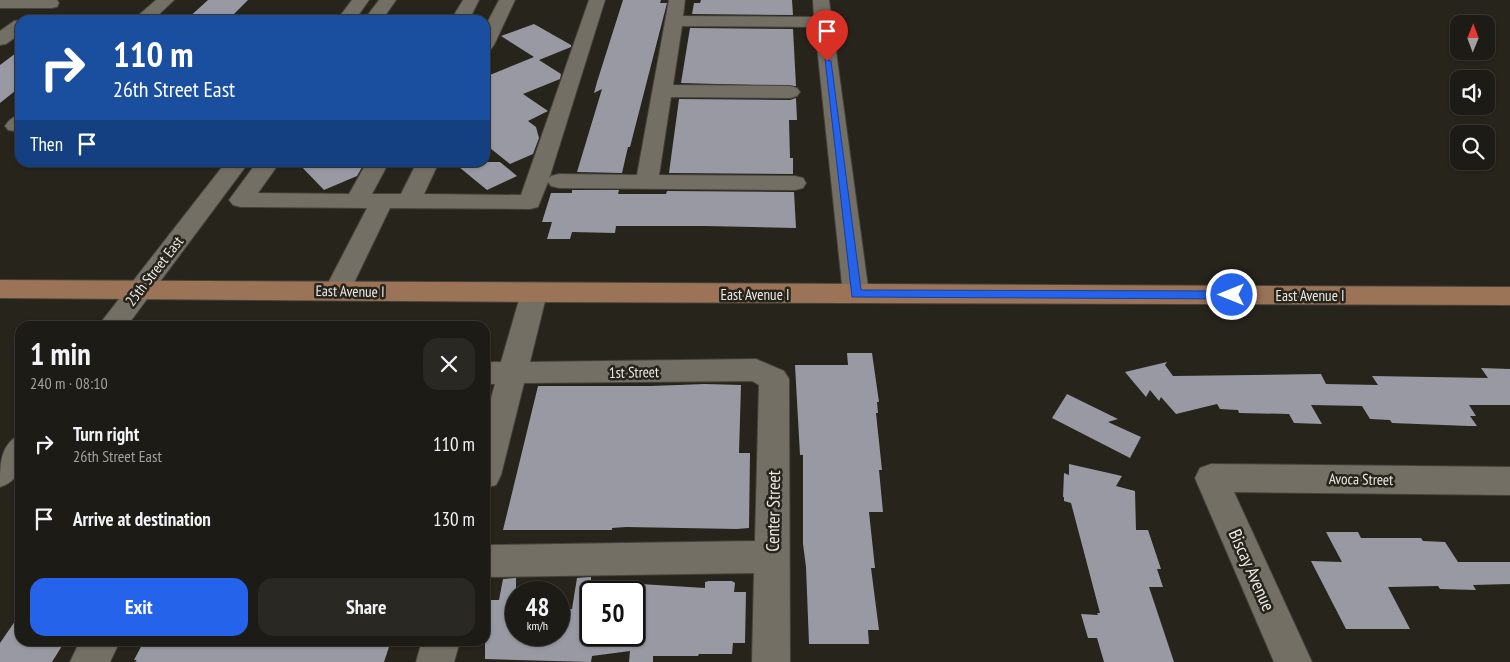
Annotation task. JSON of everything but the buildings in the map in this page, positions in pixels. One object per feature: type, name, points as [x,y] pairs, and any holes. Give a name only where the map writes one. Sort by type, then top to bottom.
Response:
[{"type":"main road","name":"East Avenue I","points":[[0,288],[534,293],[1510,296]]},
{"type":"street","points":[[148,15],[166,0]]},
{"type":"street","points":[[350,15],[361,0]]},
{"type":"street","points":[[377,15],[388,0]]},
{"type":"street","points":[[463,15],[471,0]]},
{"type":"street","points":[[490,35],[507,0]]},
{"type":"street","points":[[264,167],[241,200],[530,202],[597,0]]},
{"type":"street","points":[[647,182],[677,0]]},
{"type":"street","points":[[821,0],[856,294]]},
{"type":"street","points":[[0,3],[53,1]]},
{"type":"street","points":[[34,15],[53,1]]},
{"type":"street","points":[[673,21],[823,22]]},
{"type":"street","points":[[0,40],[15,29]]},
{"type":"street","points":[[662,91],[790,92]]},
{"type":"street","name":"25th Street East","points":[[116,321],[234,167]]},
{"type":"street","points":[[357,201],[375,167]]},
{"type":"street","points":[[409,201],[426,167]]},
{"type":"street","points":[[558,181],[795,183]]},
{"type":"street","points":[[337,291],[382,201]]},
{"type":"street","points":[[490,436],[498,374],[534,293]]},
{"type":"street","name":"1st Street","points":[[498,374],[756,370]]},
{"type":"street","name":"Center Street","points":[[756,370],[774,380],[771,662]]},
{"type":"street","points":[[0,474],[15,454]]},
{"type":"street","name":"Avoca Street","points":[[1211,478],[1510,481]]},
{"type":"street","name":"Biscay Avenue","points":[[1211,478],[1293,662]]},
{"type":"street","points":[[490,561],[772,557]]},
{"type":"street","points":[[89,662],[98,646]]},
{"type":"street","points":[[435,662],[440,646]]},
{"type":"route","points":[[827,61],[856,294],[1232,295]]}]
